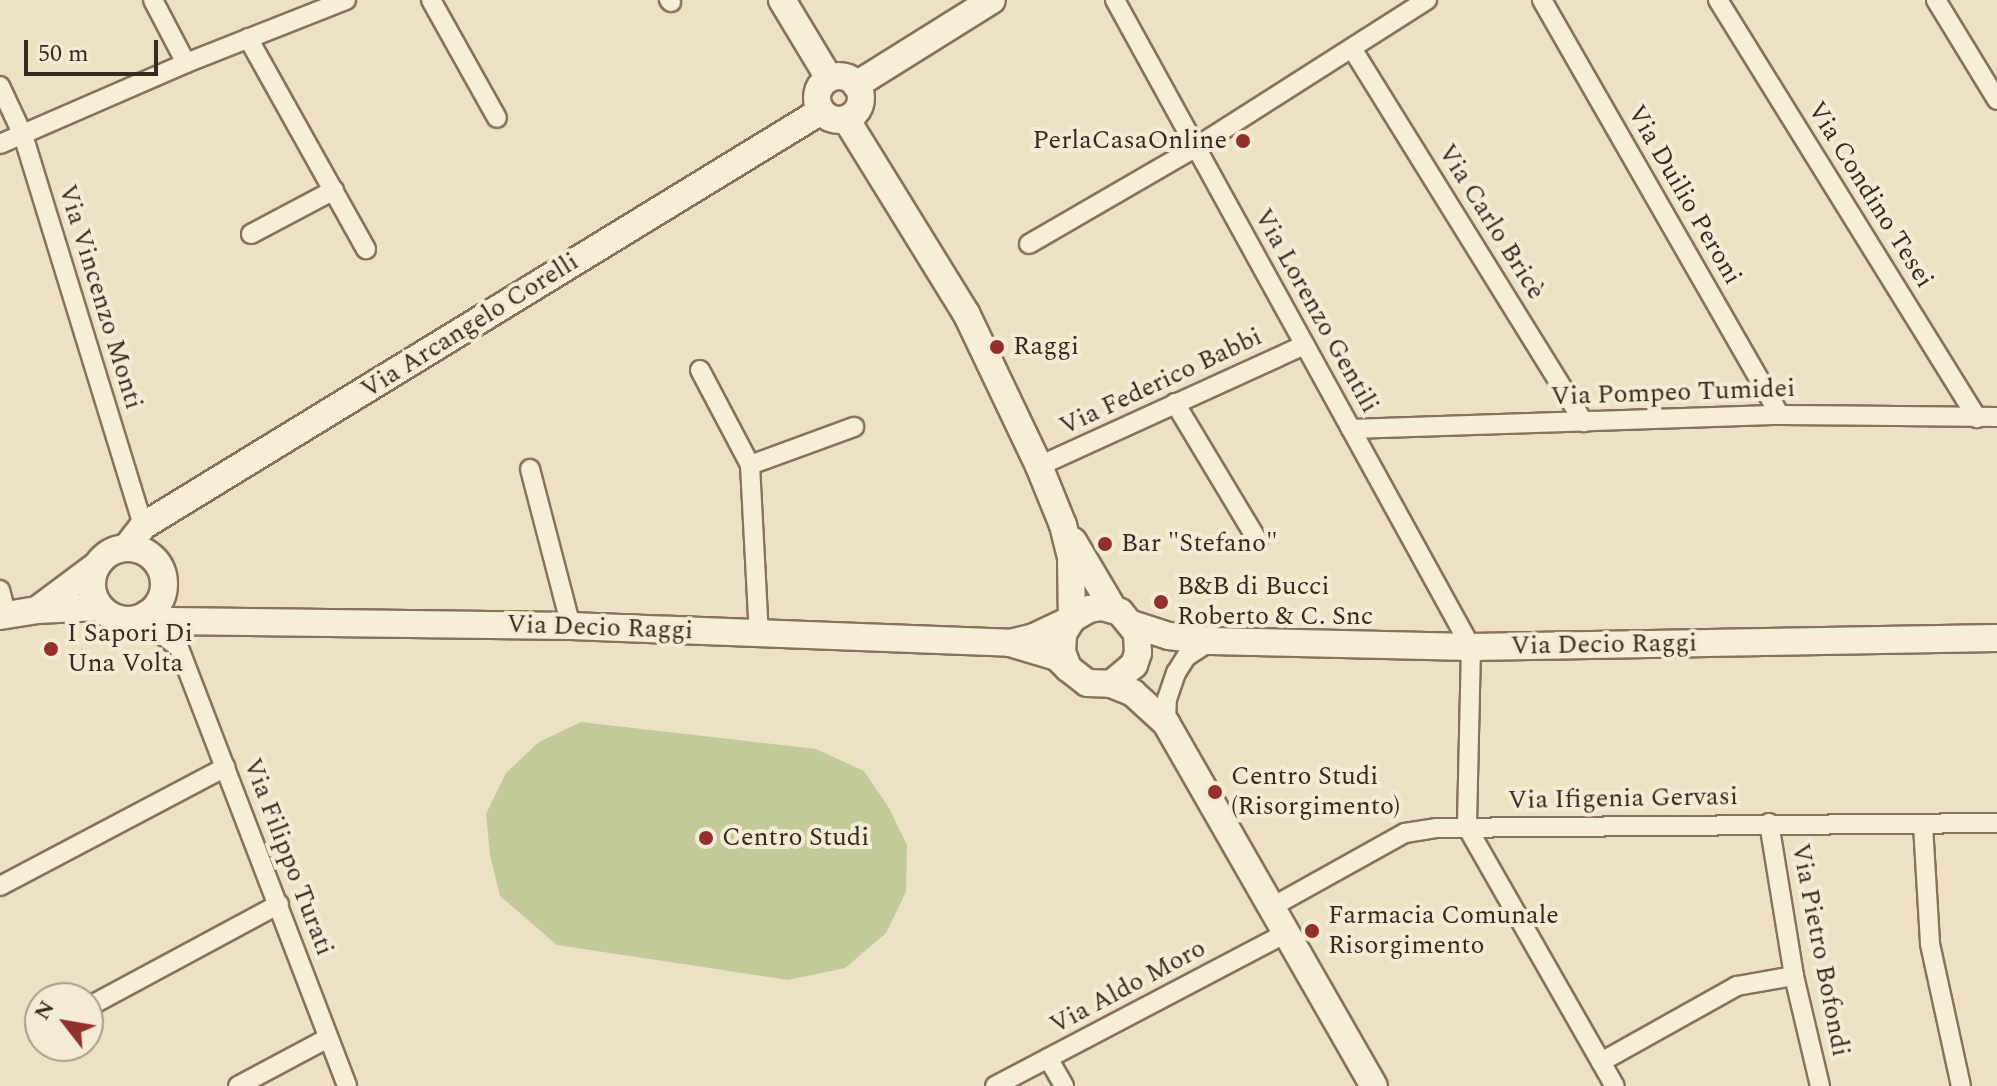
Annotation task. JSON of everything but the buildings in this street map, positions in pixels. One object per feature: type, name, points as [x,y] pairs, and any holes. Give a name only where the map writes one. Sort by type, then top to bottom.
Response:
[{"type":"main road","points":[[782,0],[829,78]]},
{"type":"main road","points":[[856,85],[992,0]]},
{"type":"main road","points":[[829,78],[847,77],[856,85],[860,104],[833,115]]},
{"type":"main road","points":[[829,78],[816,96],[833,115],[966,313],[1039,466],[1063,525],[1071,558],[1072,619],[1061,643],[1068,668]]},
{"type":"main road","name":"Via Arcangelo Corelli","points":[[126,548],[152,521],[833,115]]},
{"type":"main road","points":[[152,521],[155,561]]},
{"type":"main road","points":[[1063,525],[1123,617],[1136,659],[1156,691],[1166,723],[1374,1086]]},
{"type":"main road","points":[[37,610],[109,553],[126,548],[147,553],[161,569],[163,590],[160,600],[144,616],[118,619],[100,607],[92,587],[96,566]]},
{"type":"main road","points":[[163,590],[190,620]]},
{"type":"main road","points":[[3,616],[37,610],[100,607]]},
{"type":"main road","name":"Via Decio Raggi","points":[[1010,643],[1034,637],[1089,609],[1123,617],[1175,637],[1211,641],[1471,647],[1997,638]]},
{"type":"main road","name":"Via Decio Raggi","points":[[144,616],[168,621],[571,626],[1010,643],[1057,657],[1087,683],[1111,684],[1133,693],[1166,723]]},
{"type":"main road","name":"Via Decio Raggi","points":[[1136,659],[1211,641]]},
{"type":"main road","points":[[1111,684],[1136,659]]},
{"type":"street","points":[[153,0],[186,63]]},
{"type":"street","points":[[0,144],[186,63],[346,0]]},
{"type":"street","points":[[431,0],[497,118]]},
{"type":"street","name":"Via Lorenzo Gentili","points":[[1115,0],[1471,647]]},
{"type":"street","points":[[1029,244],[1196,147],[1353,50],[1427,0]]},
{"type":"street","name":"Via Duilio Peroni","points":[[1542,0],[1780,415]]},
{"type":"street","name":"Via Condino Tesei","points":[[1718,0],[1977,418]]},
{"type":"street","points":[[1936,0],[1997,100]]},
{"type":"street","points":[[248,38],[366,249]]},
{"type":"street","name":"Via Carlo Bricè","points":[[1353,50],[1584,422]]},
{"type":"street","name":"Via Vincenzo Monti","points":[[0,86],[23,135],[152,521]]},
{"type":"street","points":[[251,234],[334,190]]},
{"type":"street","name":"Via Federico Babbi","points":[[1039,466],[1305,345]]},
{"type":"street","points":[[700,370],[750,465],[759,634]]},
{"type":"street","points":[[1175,403],[1258,541]]},
{"type":"street","name":"Via Pompeo Tumidei","points":[[1351,429],[1780,415],[1997,417]]},
{"type":"street","points":[[750,465],[854,427]]},
{"type":"street","points":[[530,469],[571,626]]},
{"type":"street","points":[[0,590],[3,616]]},
{"type":"street","name":"Via Filippo Turati","points":[[144,616],[179,648],[347,1086]]},
{"type":"street","points":[[179,648],[190,620]]},
{"type":"street","points":[[1166,723],[1167,699],[1176,673],[1186,657],[1211,641]]},
{"type":"street","points":[[1471,647],[1467,827],[1615,1086]]},
{"type":"street","points":[[0,886],[226,767]]},
{"type":"street","name":"Via Pietro Bofondi","points":[[1769,823],[1794,976],[1820,1086]]},
{"type":"street","name":"Via Ifigenia Gervasi","points":[[1270,908],[1405,833],[1467,827],[1997,823]]},
{"type":"street","points":[[1923,825],[1930,944],[1961,1086]]},
{"type":"street","points":[[104,998],[279,904]]},
{"type":"street","name":"Via Aldo Moro","points":[[995,1086],[1286,933]]},
{"type":"street","points":[[1601,1062],[1737,986],[1794,976]]},
{"type":"street","points":[[238,1086],[328,1038]]},
{"type":"street","points":[[1048,1058],[1064,1086]]},
{"type":"green space","points":[[581,722],[816,749],[864,771],[889,808],[907,845],[906,892],[886,933],[845,968],[788,980],[557,945],[500,896],[490,855],[486,814],[506,773],[539,742]]},
{"type":"place","name":"PerlaCasaOnline","points":[[1243,141]]},
{"type":"place","name":"Raggi","points":[[997,347]]},
{"type":"place","name":"Bar \"Stefano\"","points":[[1105,544]]},
{"type":"place","name":"B&B di Bucci Roberto & C. Snc","points":[[1161,602]]},
{"type":"place","name":"I Sapori Di Una Volta","points":[[51,649]]},
{"type":"place","name":"Centro Studi (Risorgimento)","points":[[1215,792]]},
{"type":"place","name":"Centro Studi","points":[[706,838]]},
{"type":"place","name":"Farmacia Comunale Risorgimento","points":[[1312,931]]}]
